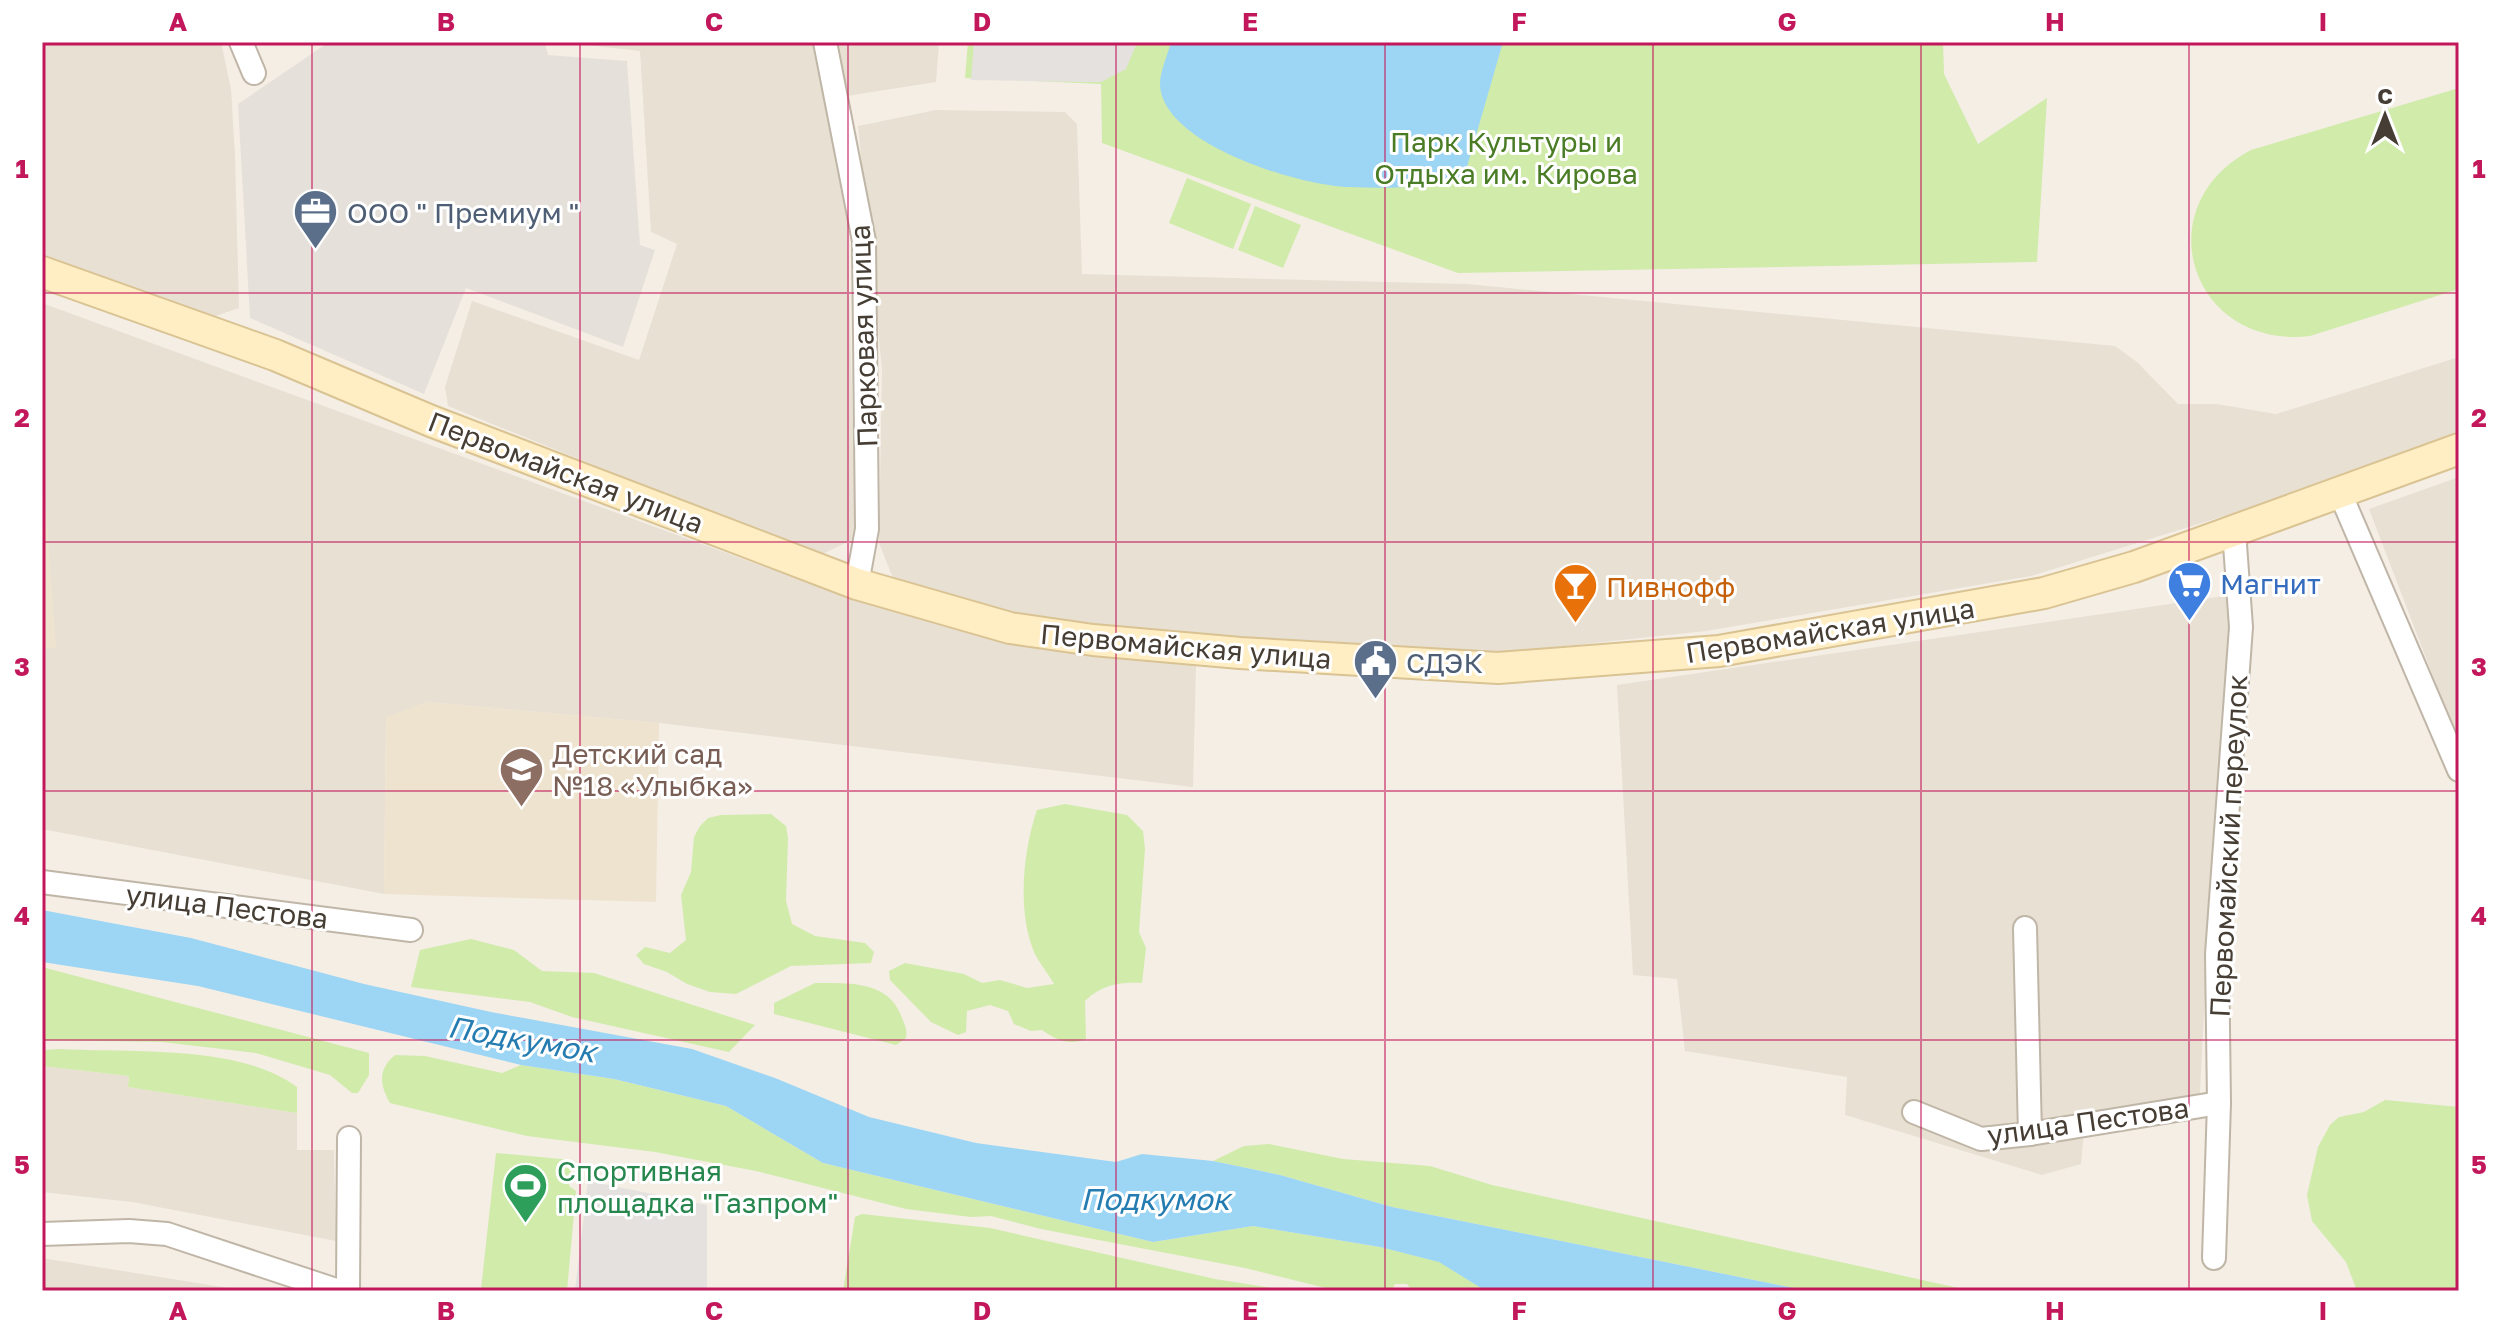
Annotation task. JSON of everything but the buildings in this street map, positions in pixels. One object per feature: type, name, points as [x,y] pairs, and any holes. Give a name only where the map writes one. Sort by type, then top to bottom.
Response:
[{"type":"street","points":[[241,42],[254,73]]},
{"type":"street","name":"Парковая улица","points":[[825,42],[864,241],[867,529],[857,584]]},
{"type":"street","name":"Первомайская улица","points":[[42,272],[275,355],[431,421],[857,584],[1010,628],[1093,640],[1408,665],[1538,668],[1719,651],[2044,593],[2234,531],[2459,449]]},
{"type":"street","points":[[2340,493],[2459,770]]},
{"type":"street","name":"Первомайский переулок","points":[[2214,1258],[2219,1103],[2217,954],[2241,627],[2234,531]]},
{"type":"street","name":"улица Пестова","points":[[42,882],[411,930]]},
{"type":"street","points":[[2025,928],[2030,1134]]},
{"type":"street","name":"улица Пестова","points":[[1914,1112],[1981,1139],[2219,1103]]},
{"type":"street","points":[[348,1291],[349,1138]]},
{"type":"street","points":[[42,1234],[129,1231],[167,1234],[339,1291]]},
{"type":"shaded area","points":[[42,42],[221,42],[231,89],[239,308],[207,319],[42,263]]},
{"type":"shaded area","points":[[329,42],[545,42],[548,55],[627,61],[640,245],[655,250],[623,347],[466,288],[424,394],[250,318],[238,104]]},
{"type":"shaded area","points":[[561,42],[812,42],[847,215],[856,538],[818,556],[448,406],[445,387],[472,301],[639,360],[677,244],[651,232],[640,51]]},
{"type":"shaded area","points":[[834,42],[939,42],[936,82],[847,96]]},
{"type":"shaded area","points":[[974,42],[1137,43],[1126,69],[1101,82],[1083,82],[971,80]]},
{"type":"shaded area","points":[[936,110],[1065,112],[1077,124],[1082,274],[1467,284],[2115,346],[2137,362],[2178,404],[2217,404],[2276,414],[2459,357],[2459,431],[2237,512],[2031,576],[1706,631],[1490,654],[1387,652],[1019,620],[895,583],[879,543],[882,369],[858,126]]},
{"type":"shaded area","points":[[42,303],[863,603],[1028,647],[1196,665],[1193,787],[659,723],[427,702],[386,718],[384,894],[42,829]]},
{"type":"shaded area","points":[[42,454],[56,648],[42,649]]},
{"type":"shaded area","points":[[2459,477],[2459,744],[2369,509]]},
{"type":"shaded area","points":[[2231,595],[2210,891],[2199,1112],[2084,1132],[2081,1164],[2042,1175],[1845,1115],[1847,1077],[1685,1051],[1677,979],[1633,975],[1617,685]]},
{"type":"shaded area","name":"Детский сад №18 «Улыбка»","points":[[427,702],[659,723],[656,902],[384,894],[386,717]]},
{"type":"shaded area","points":[[42,1066],[129,1076],[128,1087],[297,1113],[297,1150],[334,1150],[336,1241],[132,1202],[42,1192]]},
{"type":"shaded area","points":[[588,1181],[707,1205],[707,1291],[575,1291]]},
{"type":"shaded area","points":[[42,1258],[247,1291],[42,1291]]},
{"type":"green space","name":"Парк Культуры и Отдыха им. Кирова","points":[[968,42],[1943,42],[1944,74],[1978,144],[2047,98],[2037,262],[1458,273],[1102,143],[1101,84],[965,78]]},
{"type":"green space","points":[[2459,88],[2459,289],[2310,336],[2269,334],[2236,321],[2211,298],[2196,269],[2191,237],[2198,205],[2218,175],[2251,150]]},
{"type":"green space","points":[[1187,178],[1251,204],[1233,249],[1169,223]]},
{"type":"green space","points":[[1255,206],[1301,225],[1283,268],[1238,250]]},
{"type":"green space","points":[[1065,804],[1127,815],[1143,831],[1145,849],[1139,932],[1146,948],[1142,983],[1111,986],[1085,1001],[1086,1039],[1080,1041],[1063,1041],[1042,1030],[1031,1031],[1014,1024],[1008,1011],[990,1005],[967,1011],[966,1032],[958,1035],[931,1022],[890,980],[889,971],[905,963],[964,974],[982,983],[1000,980],[1027,988],[1054,984],[1036,956],[1029,936],[1024,900],[1025,862],[1037,810]]},
{"type":"green space","points":[[771,814],[786,826],[786,901],[792,924],[815,936],[865,943],[874,952],[871,963],[791,966],[736,994],[710,992],[644,964],[636,955],[645,947],[670,953],[686,940],[681,895],[691,872],[694,837],[700,826],[708,818],[721,815]]},
{"type":"green space","points":[[471,939],[514,950],[542,971],[594,973],[755,1025],[729,1052],[572,1017],[530,1002],[411,987],[420,950]]},
{"type":"green space","points":[[42,967],[369,1053],[369,1075],[358,1093],[352,1093],[330,1075],[256,1053],[162,1042],[42,1040]]},
{"type":"green space","points":[[815,983],[864,986],[885,994],[900,1013],[906,1038],[896,1045],[774,1014],[774,1003]]},
{"type":"green space","points":[[42,1050],[183,1053],[246,1063],[273,1073],[297,1087],[297,1113],[128,1087],[129,1076],[42,1066]]},
{"type":"green space","points":[[395,1055],[425,1056],[502,1073],[521,1065],[614,1079],[726,1106],[823,1163],[1153,1242],[1253,1226],[1380,1247],[1440,1262],[1486,1291],[1412,1291],[1407,1284],[1395,1284],[1391,1291],[1338,1291],[1245,1268],[1041,1229],[991,1216],[971,1217],[906,1209],[756,1171],[655,1152],[527,1136],[390,1103],[382,1078],[385,1066]]},
{"type":"green space","points":[[2385,1100],[2459,1107],[2459,1291],[2357,1291],[2346,1262],[2312,1221],[2307,1195],[2318,1147],[2330,1125],[2339,1117],[2364,1112]]},
{"type":"green space","points":[[1269,1144],[1343,1159],[1430,1166],[1492,1185],[1972,1291],[1809,1291],[1392,1207],[1280,1175],[1213,1161],[1244,1146]]},
{"type":"green space","name":"Спортивная площадка \"Газпром\"","points":[[496,1153],[572,1160],[569,1186],[576,1191],[567,1291],[481,1289]]},
{"type":"green space","points":[[862,1214],[990,1228],[1215,1279],[1290,1291],[843,1291],[855,1217]]},
{"type":"water","points":[[1171,42],[1503,42],[1464,177],[1422,186],[1378,188],[1327,185],[1299,179],[1236,158],[1207,143],[1183,125],[1166,106],[1160,79]]},
{"type":"water","name":"Подкумок","points":[[42,910],[191,938],[364,984],[491,1012],[692,1049],[775,1078],[869,1117],[976,1143],[1116,1162],[1142,1154],[1213,1161],[1280,1175],[1392,1207],[1809,1291],[1486,1291],[1439,1262],[1380,1247],[1253,1226],[1153,1242],[823,1163],[726,1106],[614,1079],[521,1065],[198,986],[42,962]]},
{"type":"place","name":"ООО \" Премиум \"","points":[[316,251]]},
{"type":"place","name":"Магнит","points":[[2189,622]]},
{"type":"place","name":"Пивнофф","points":[[1575,625]]},
{"type":"place","name":"СДЭК","points":[[1375,701]]},
{"type":"place","name":"Детский сад №18 «Улыбка»","points":[[521,808]]},
{"type":"place","name":"Спортивная площадка \"Газпром\"","points":[[526,1225]]}]
